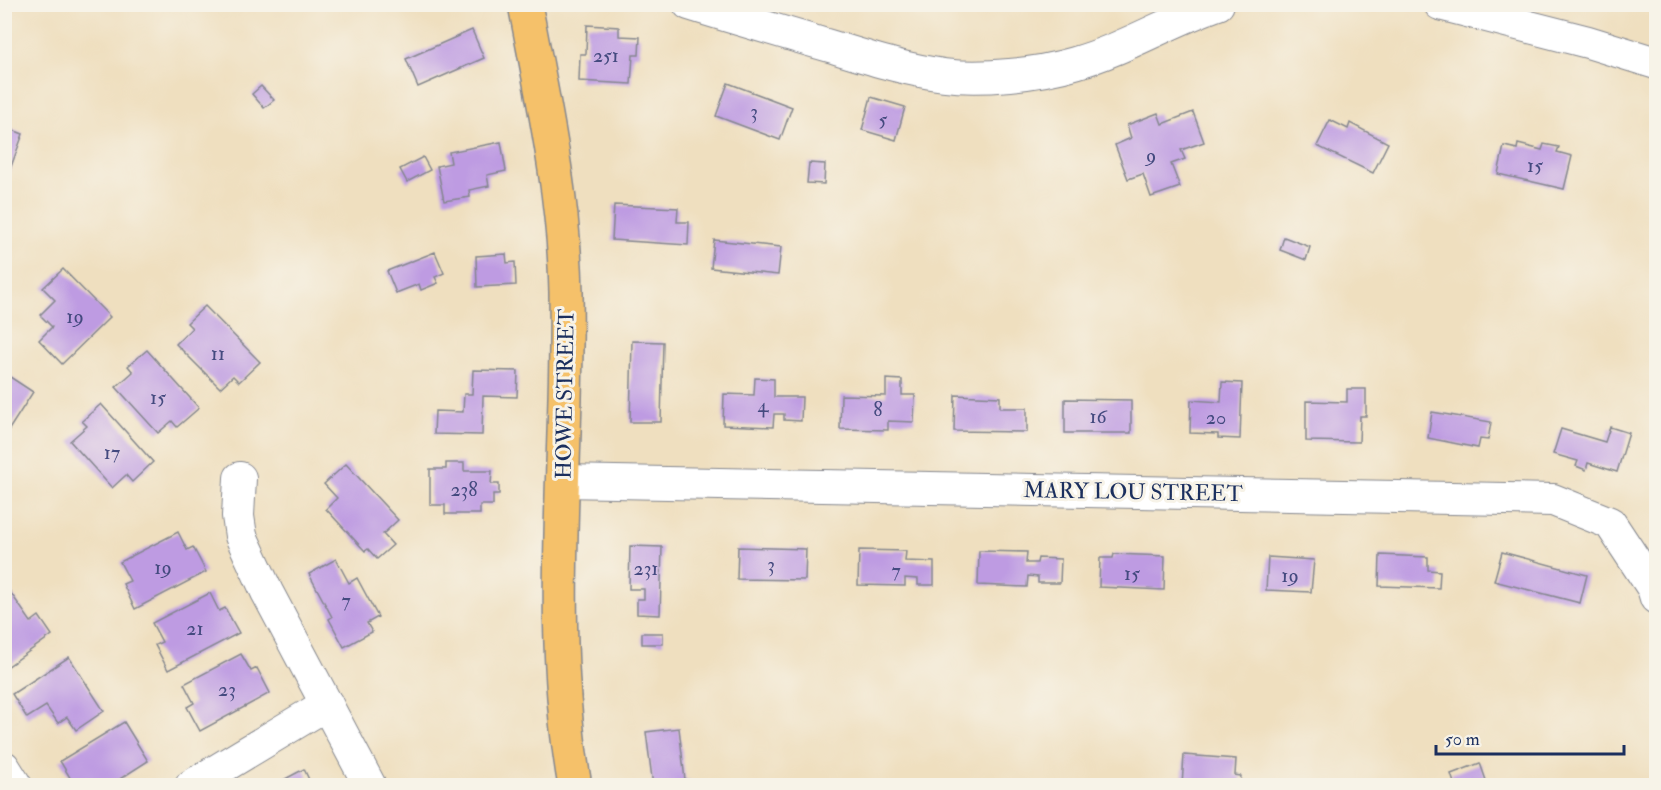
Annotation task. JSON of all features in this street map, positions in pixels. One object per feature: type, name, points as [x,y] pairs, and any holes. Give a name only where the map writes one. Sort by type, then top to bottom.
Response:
[{"type":"main road","name":"HOWE STREET","points":[[525,4],[558,185],[563,243],[566,310],[561,568],[563,697],[576,786]]},
{"type":"street","points":[[689,4],[906,68],[945,75],[1040,71],[1075,63],[1218,4]]},
{"type":"street","points":[[1440,4],[1588,42],[1656,63]]},
{"type":"street","points":[[240,478],[238,516],[241,536],[267,592],[370,786]]},
{"type":"street","name":"MARY LOU STREET","points":[[563,481],[1553,500],[1610,523],[1653,588],[1656,598]]},
{"type":"street","points":[[191,786],[327,704]]},
{"type":"street","points":[[4,767],[16,786]]},
{"type":"building","points":[[587,25],[619,27],[619,36],[640,37],[639,55],[633,55],[631,84],[579,81],[580,54],[586,54]]},
{"type":"building","points":[[472,30],[484,58],[418,87],[406,59]]},
{"type":"building","points":[[728,83],[792,107],[780,140],[716,116]]},
{"type":"building","points":[[261,86],[274,100],[264,108],[252,94]]},
{"type":"building","points":[[871,97],[905,107],[896,140],[862,130]]},
{"type":"building","points":[[1193,112],[1204,142],[1181,150],[1185,159],[1171,164],[1180,187],[1151,197],[1143,174],[1128,179],[1115,145],[1131,138],[1127,125],[1158,113],[1162,124]]},
{"type":"building","points":[[1330,120],[1348,129],[1350,123],[1388,143],[1373,173],[1317,146]]},
{"type":"building","points":[[5,127],[23,134],[9,172],[5,170]]},
{"type":"building","points":[[501,142],[506,171],[487,175],[489,186],[469,190],[470,197],[444,201],[437,166],[451,163],[449,152]]},
{"type":"building","points":[[1518,144],[1542,150],[1544,144],[1559,147],[1557,152],[1572,156],[1564,189],[1498,174],[1504,146],[1517,149]]},
{"type":"building","points":[[423,157],[430,170],[407,182],[400,169]]},
{"type":"building","points":[[809,163],[825,164],[824,184],[807,183]]},
{"type":"building","points":[[614,205],[678,208],[677,222],[689,222],[688,245],[612,240]]},
{"type":"building","points":[[1284,237],[1310,247],[1306,260],[1280,250]]},
{"type":"building","points":[[714,240],[781,247],[778,275],[711,268]]},
{"type":"building","points":[[435,252],[444,273],[435,277],[438,283],[421,290],[419,284],[396,293],[387,271]]},
{"type":"building","points":[[506,254],[507,263],[515,262],[516,285],[477,287],[476,256]]},
{"type":"building","points":[[63,269],[110,317],[62,364],[39,340],[52,327],[40,315],[55,300],[43,288]]},
{"type":"building","points":[[205,306],[260,362],[239,382],[233,376],[220,388],[176,344],[192,328],[187,323]]},
{"type":"building","points":[[632,341],[663,342],[661,422],[630,422]]},
{"type":"building","points":[[147,350],[199,408],[177,427],[172,421],[158,433],[116,387],[133,372],[128,366]]},
{"type":"building","points":[[473,370],[518,371],[517,397],[483,396],[482,435],[434,434],[435,411],[463,412],[464,394],[472,394]]},
{"type":"building","points":[[4,373],[33,392],[8,431],[4,429]]},
{"type":"building","points":[[755,378],[774,379],[774,397],[802,397],[801,421],[784,420],[784,414],[774,414],[773,427],[723,425],[724,394],[754,395]]},
{"type":"building","points":[[886,379],[902,380],[902,395],[915,395],[914,422],[888,421],[888,430],[840,429],[841,395],[886,396]]},
{"type":"building","points":[[1222,382],[1242,383],[1240,439],[1218,438],[1218,434],[1190,433],[1191,400],[1221,402]]},
{"type":"building","points":[[1347,389],[1366,389],[1366,416],[1360,416],[1359,442],[1306,441],[1306,401],[1347,402]]},
{"type":"building","points":[[955,395],[1000,397],[1000,408],[1027,408],[1027,432],[954,431]]},
{"type":"building","points":[[1065,399],[1131,400],[1131,433],[1065,433]]},
{"type":"building","points":[[101,404],[153,462],[132,482],[126,475],[112,488],[70,441],[87,426],[82,421]]},
{"type":"building","points":[[1432,412],[1491,422],[1488,440],[1480,439],[1478,448],[1428,438]]},
{"type":"building","points":[[1610,427],[1629,433],[1617,472],[1588,463],[1586,470],[1576,466],[1578,461],[1553,454],[1561,429],[1605,442]]},
{"type":"building","points":[[446,463],[464,463],[464,471],[492,471],[491,484],[499,484],[499,494],[493,494],[493,505],[480,505],[480,514],[445,514],[445,505],[430,505],[430,469],[446,469]]},
{"type":"building","points":[[346,464],[398,520],[383,534],[393,545],[377,559],[368,549],[365,551],[326,509],[337,498],[324,484]]},
{"type":"building","points":[[178,532],[187,550],[193,547],[206,572],[135,609],[123,584],[130,581],[120,562]]},
{"type":"building","points":[[630,546],[662,547],[660,615],[637,614],[637,599],[644,599],[644,589],[629,589]]},
{"type":"building","points":[[738,547],[806,549],[805,580],[737,579]]},
{"type":"building","points":[[859,550],[906,551],[905,561],[934,562],[934,585],[918,585],[918,579],[905,578],[905,586],[858,585]]},
{"type":"building","points":[[979,551],[1027,552],[1026,563],[1037,563],[1038,558],[1061,559],[1060,583],[1038,583],[1038,577],[1028,576],[1027,587],[978,585]]},
{"type":"building","points":[[1502,552],[1587,575],[1580,603],[1494,581]]},
{"type":"building","points":[[1114,554],[1165,556],[1164,590],[1099,587],[1100,558],[1113,558]]},
{"type":"building","points":[[1380,555],[1428,557],[1428,570],[1440,571],[1439,588],[1379,586]]},
{"type":"building","points":[[1268,557],[1314,560],[1311,592],[1266,590]]},
{"type":"building","points":[[336,559],[349,583],[357,578],[378,617],[367,623],[372,632],[344,647],[329,619],[332,617],[309,574]]},
{"type":"building","points":[[8,589],[31,622],[39,616],[52,635],[4,669],[4,591]]},
{"type":"building","points":[[210,593],[219,611],[225,608],[239,633],[168,670],[155,645],[162,642],[152,623]]},
{"type":"building","points":[[642,633],[663,633],[663,644],[642,644]]},
{"type":"building","points":[[241,654],[251,671],[257,668],[270,693],[200,731],[187,707],[194,703],[184,684]]},
{"type":"building","points":[[69,657],[104,711],[76,730],[67,717],[58,723],[46,706],[27,718],[12,694]]},
{"type":"building","points":[[124,722],[148,761],[109,786],[75,786],[60,761]]},
{"type":"building","points":[[679,728],[685,780],[690,780],[691,786],[653,786],[646,732]]},
{"type":"building","points":[[1184,755],[1236,759],[1235,775],[1241,776],[1240,786],[1182,786]]},
{"type":"building","points":[[1480,763],[1488,786],[1455,786],[1451,774]]},
{"type":"building","points":[[304,769],[312,786],[272,786]]}]
